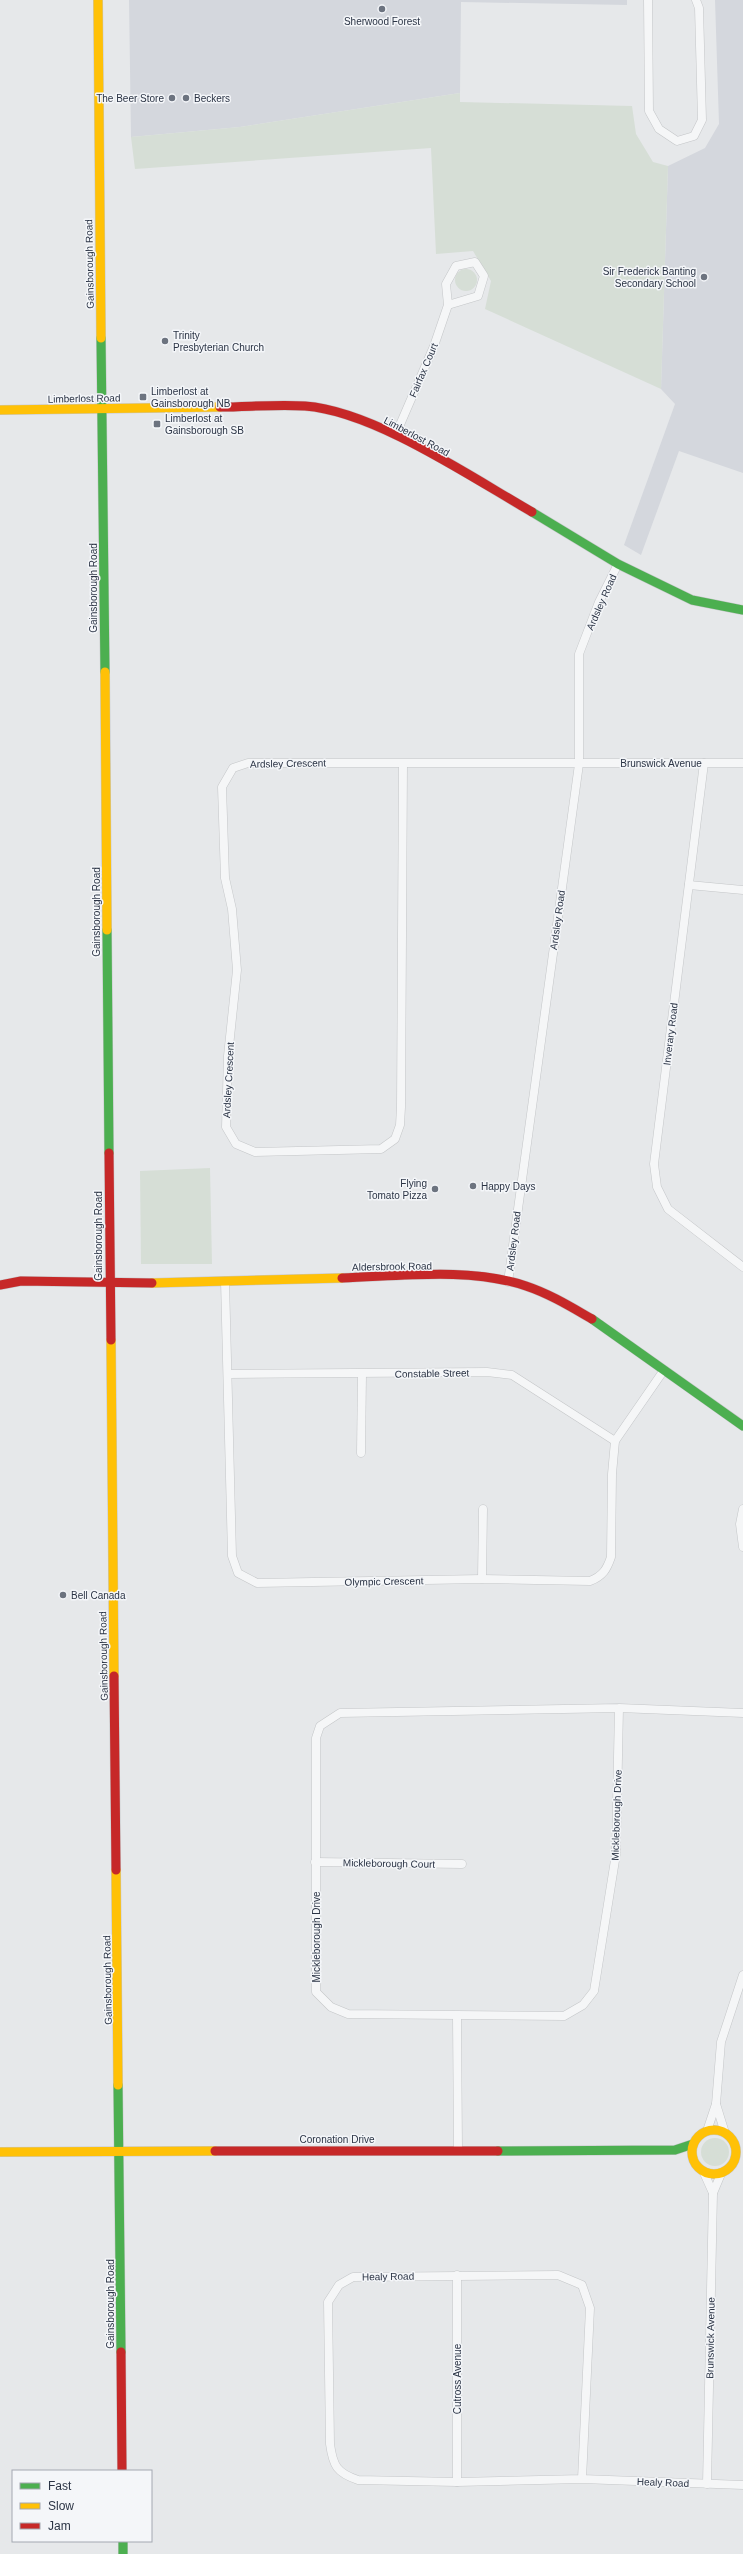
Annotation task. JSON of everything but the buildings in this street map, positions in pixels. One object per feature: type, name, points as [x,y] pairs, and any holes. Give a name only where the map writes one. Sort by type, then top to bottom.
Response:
[{"type":"street","name":"Gainsborough Road","points":[[98,0],[122,2470]]},
{"type":"street","points":[[648,0],[649,111],[659,129],[677,140],[694,136],[702,120],[699,8],[696,0]]},
{"type":"street","name":"Fairfax Court","points":[[396,434],[434,346],[448,305],[446,284],[456,266],[475,262],[484,276],[478,296],[448,305]]},
{"type":"street","name":"Limberlost Road","points":[[0,410],[306,406],[353,416],[396,434],[557,526],[618,564],[692,600],[743,610]]},
{"type":"street","name":"Ardsley Road","points":[[508,1282],[578,764],[579,654],[599,602],[618,564]]},
{"type":"street","name":"Ardsley Crescent","points":[[403,763],[400,1125],[395,1139],[381,1149],[360,1151],[255,1152],[236,1144],[226,1127],[228,1056],[237,970],[232,909],[225,878],[222,787],[233,768],[248,763],[403,763],[578,764]]},
{"type":"street","name":"Inverary Road","points":[[704,763],[690,885],[654,1164],[657,1187],[668,1209],[743,1267]]},
{"type":"street","name":"Brunswick Avenue","points":[[578,764],[743,763]]},
{"type":"street","points":[[690,885],[743,890]]},
{"type":"street","name":"Aldersbrook Road","points":[[0,1285],[21,1281],[110,1284],[449,1275],[508,1282],[526,1286],[559,1300],[596,1321],[743,1426]]},
{"type":"street","name":"Olympic Crescent","points":[[225,1281],[229,1374],[232,1556],[238,1573],[257,1583],[482,1579],[590,1581],[600,1577],[607,1568],[611,1557],[612,1474],[615,1441],[664,1370]]},
{"type":"street","name":"Constable Street","points":[[229,1374],[487,1372],[512,1375],[615,1441]]},
{"type":"street","points":[[361,1453],[362,1374]]},
{"type":"street","points":[[482,1579],[483,1509]]},
{"type":"street","points":[[743,1509],[740,1524],[743,1547]]},
{"type":"street","name":"Mickleborough Drive","points":[[620,1708],[616,1854],[594,1991],[583,2005],[564,2016],[348,2014],[331,2007],[316,1992],[316,1738],[320,1726],[340,1713],[620,1708],[743,1713]]},
{"type":"street","name":"Mickleborough Court","points":[[315,1862],[462,1864]]},
{"type":"street","points":[[693,2161],[694,2144],[707,2131],[716,2104],[721,2042],[729,2015],[740,1998],[743,1975]]},
{"type":"street","points":[[457,2016],[458,2150]]},
{"type":"street","points":[[716,2104],[725,2133],[743,2146]]},
{"type":"street","points":[[707,2131],[725,2133]]},
{"type":"street","points":[[733,2140],[737,2152],[734,2163]]},
{"type":"street","name":"Coronation Drive","points":[[0,2152],[675,2150],[694,2144]]},
{"type":"street","points":[[675,2150],[693,2161],[704,2173],[721,2174],[734,2163],[743,2158]]},
{"type":"street","name":"Brunswick Avenue","points":[[704,2173],[713,2193]]},
{"type":"street","name":"Brunswick Avenue","points":[[707,2484],[713,2193],[721,2174]]},
{"type":"street","name":"Cutross Avenue","points":[[457,2275],[457,2482]]},
{"type":"street","name":"Healy Road","points":[[582,2480],[590,2308],[582,2285],[558,2275],[353,2277],[339,2285],[328,2302],[330,2444],[332,2459],[342,2475],[358,2480],[457,2482],[582,2480],[743,2485]]},
{"type":"street","points":[[123,2542],[123,2554]]},
{"type":"shaded area","points":[[129,0],[627,0],[627,5],[461,2],[460,93],[240,127],[131,137]]},
{"type":"shaded area","name":"Sir Frederick Banting Secondary School","points":[[715,0],[743,0],[743,473],[679,451],[641,555],[624,545],[675,404],[661,389],[668,166],[705,148],[719,124]]},
{"type":"shaded area","points":[[460,93],[460,102],[632,106],[636,134],[653,162],[668,166],[661,389],[485,309],[491,281],[473,251],[436,254],[431,148],[135,169],[131,137],[240,127]]},
{"type":"shaded area","points":[[466,269],[474,272],[477,280],[474,288],[466,291],[458,288],[455,280],[458,272]]},
{"type":"shaded area","points":[[210,1168],[212,1264],[141,1264],[140,1171]]},
{"type":"shaded area","points":[[715,2138],[725,2142],[729,2152],[725,2162],[715,2166],[705,2162],[701,2152],[705,2142]]},
{"type":"traffic: fast","points":[[101,338],[105,672]]},
{"type":"traffic: fast","points":[[532,512],[618,564],[692,600],[743,610]]},
{"type":"traffic: fast","points":[[107,930],[109,1153]]},
{"type":"traffic: fast","points":[[592,1319],[743,1426]]},
{"type":"traffic: fast","points":[[118,2085],[121,2352]]},
{"type":"traffic: fast","points":[[498,2151],[675,2150],[693,2144]]},
{"type":"traffic: fast","points":[[123,2542],[123,2554]]},
{"type":"traffic: slow","points":[[98,0],[101,338]]},
{"type":"traffic: slow","points":[[0,410],[220,407]]},
{"type":"traffic: slow","points":[[105,672],[107,930]]},
{"type":"traffic: slow","points":[[152,1283],[342,1278]]},
{"type":"traffic: slow","points":[[111,1340],[114,1676]]},
{"type":"traffic: slow","points":[[116,1870],[118,2085]]},
{"type":"traffic: slow","points":[[710,2130],[718,2130],[723,2131],[730,2136],[735,2143],[736,2152],[735,2161],[730,2168],[723,2173],[710,2174],[702,2171],[695,2164],[692,2156],[692,2148],[695,2140],[702,2133],[710,2130]]},
{"type":"traffic: slow","points":[[0,2152],[215,2151]]},
{"type":"traffic: jam","points":[[220,407],[273,405],[305,406],[332,411],[361,420],[391,433],[452,464],[532,512]]},
{"type":"traffic: jam","points":[[109,1153],[111,1340]]},
{"type":"traffic: jam","points":[[342,1278],[435,1274],[482,1276],[526,1286],[560,1301],[592,1319]]},
{"type":"traffic: jam","points":[[0,1285],[21,1281],[152,1283]]},
{"type":"traffic: jam","points":[[114,1676],[116,1870]]},
{"type":"traffic: jam","points":[[215,2151],[498,2151]]},
{"type":"traffic: jam","points":[[121,2352],[122,2470]]},
{"type":"place","name":"Sherwood Forest","points":[[382,9]]},
{"type":"place","name":"The Beer Store","points":[[172,98]]},
{"type":"place","name":"Beckers","points":[[186,98]]},
{"type":"place","name":"Sir Frederick Banting Secondary School","points":[[704,277]]},
{"type":"place","name":"Trinity Presbyterian Church","points":[[165,341]]},
{"type":"place","name":"Limberlost at Gainsborough NB","points":[[143,397]]},
{"type":"place","name":"Limberlost at Gainsborough SB","points":[[157,424]]},
{"type":"place","name":"Happy Days","points":[[473,1186]]},
{"type":"place","name":"Flying Tomato Pizza","points":[[435,1189]]},
{"type":"place","name":"Bell Canada","points":[[63,1595]]}]
